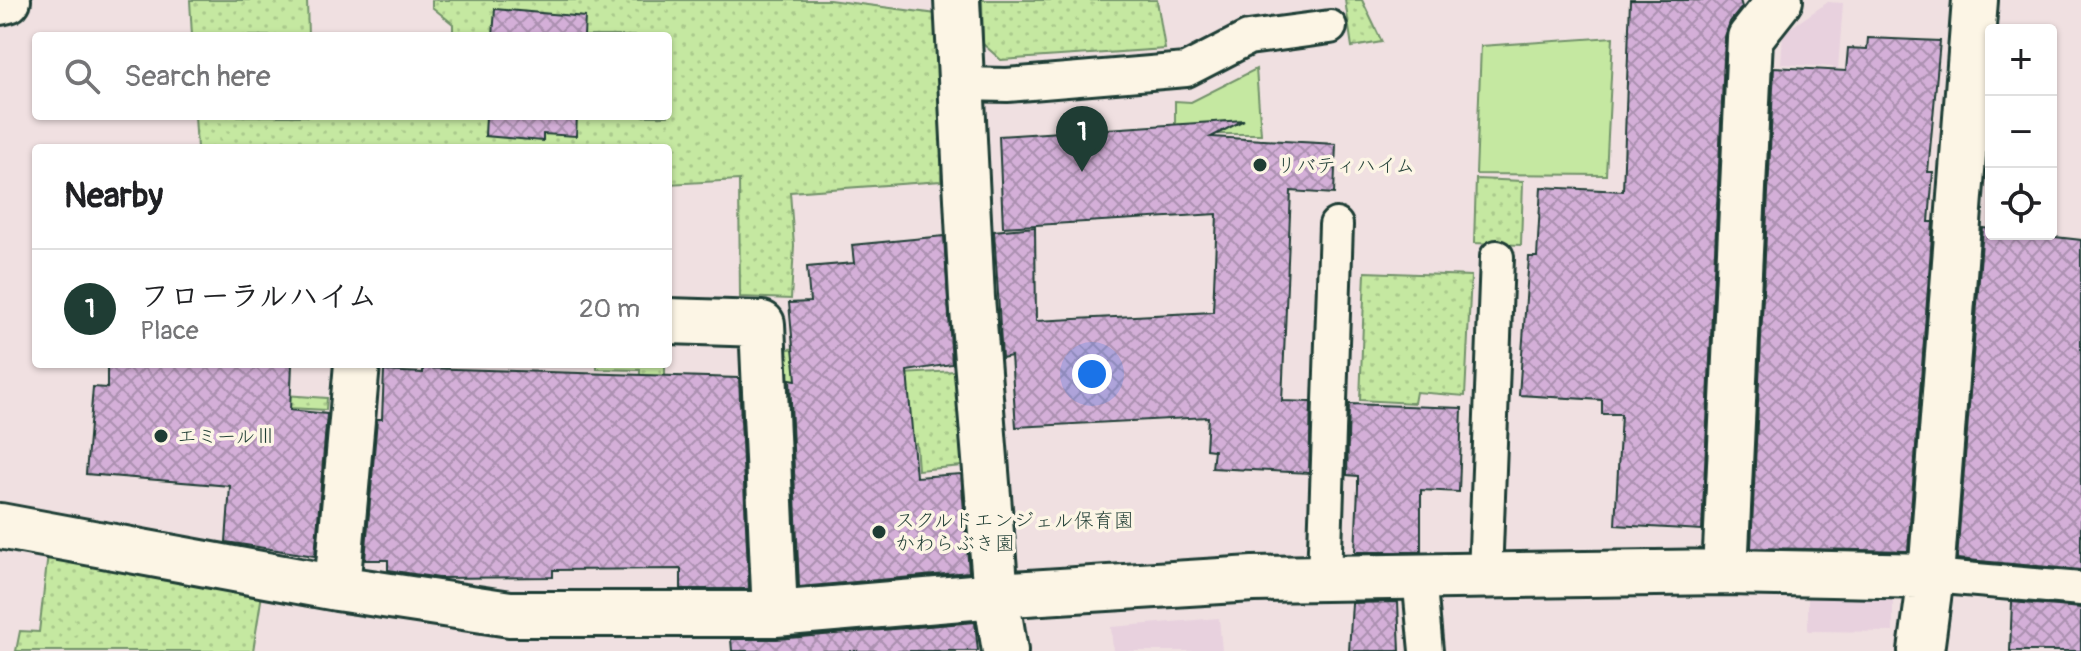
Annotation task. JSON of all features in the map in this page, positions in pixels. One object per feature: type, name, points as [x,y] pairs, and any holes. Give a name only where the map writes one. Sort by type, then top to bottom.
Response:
[{"type":"street","points":[[0,2],[8,0]]},
{"type":"street","points":[[957,0],[972,298],[996,595],[1005,651]]},
{"type":"street","points":[[1725,572],[1750,38],[1780,0]]},
{"type":"street","points":[[1921,651],[1931,576],[1975,0]]},
{"type":"street","points":[[672,321],[762,324],[775,614]]},
{"type":"street","points":[[337,588],[357,368]]},
{"type":"street","points":[[0,526],[337,588],[510,614],[775,614],[996,595],[1253,579],[1725,572],[1931,576]]},
{"type":"lane","points":[[961,84],[1007,85],[1186,70],[1248,38],[1330,27]]},
{"type":"lane","points":[[1324,578],[1336,225]]},
{"type":"lane","points":[[1485,576],[1497,257]]},
{"type":"lane","points":[[1419,576],[1426,651]]},
{"type":"lane","points":[[1931,576],[2081,589]]},
{"type":"shaded area","points":[[1828,2],[1843,3],[1838,70],[1833,70],[1833,67],[1781,64],[1783,33]]},
{"type":"shaded area","points":[[1808,590],[1893,596],[1893,632],[1808,631]]},
{"type":"shaded area","points":[[1219,618],[1222,651],[1113,651],[1111,627]]},
{"type":"green space","points":[[190,0],[307,0],[308,32],[192,32]]},
{"type":"green space","points":[[432,0],[829,0],[944,15],[941,181],[790,192],[794,246],[791,299],[740,297],[739,180],[672,184],[672,144],[197,144],[195,120],[672,120],[672,32],[453,32],[453,24],[432,7]]},
{"type":"green space","points":[[982,0],[1157,0],[1165,49],[1001,60],[983,44]]},
{"type":"green space","points":[[1345,0],[1362,0],[1382,42],[1352,47]]},
{"type":"green space","points":[[1613,37],[1606,175],[1476,174],[1481,46]]},
{"type":"green space","points":[[1256,69],[1261,134],[1175,134],[1175,101],[1191,102]]},
{"type":"green space","points":[[1476,179],[1523,181],[1521,245],[1474,243]]},
{"type":"green space","points":[[1365,272],[1471,276],[1465,396],[1416,392],[1414,403],[1360,400]]},
{"type":"green space","points":[[899,340],[902,374],[955,371],[962,466],[918,470],[916,443],[785,462],[776,350]]},
{"type":"green space","points":[[665,368],[665,377],[640,376],[640,370],[597,369]]},
{"type":"green space","points":[[284,395],[327,398],[326,410],[289,408]]},
{"type":"green space","points":[[48,554],[262,594],[253,651],[16,651],[20,631],[39,632]]},
{"type":"building","points":[[1630,0],[1740,0],[1742,7],[1730,22],[1725,37],[1702,530],[1615,525],[1621,414],[1602,414],[1602,400],[1519,395],[1529,257],[1537,257],[1541,187],[1623,191]]},
{"type":"building","points":[[495,9],[585,17],[584,32],[493,32]]},
{"type":"building","points":[[1868,38],[1940,41],[1928,172],[1933,172],[1929,222],[1933,222],[1908,551],[1751,548],[1774,67],[1846,71],[1848,48],[1867,49]]},
{"type":"building","points":[[486,120],[577,120],[576,136],[543,134],[543,141],[485,136]]},
{"type":"building","points":[[1244,120],[1211,137],[1336,144],[1334,194],[1291,191],[1282,401],[1311,402],[1309,473],[1212,468],[1214,450],[1206,449],[1208,417],[1016,427],[1011,356],[1002,358],[994,231],[1035,227],[1036,321],[1213,312],[1217,214],[1003,227],[999,136]]},
{"type":"building","points":[[1983,228],[1985,240],[2057,240],[2057,237],[2081,240],[2081,570],[1957,559]]},
{"type":"building","points":[[944,236],[952,364],[907,371],[916,477],[961,474],[969,572],[799,587],[790,379],[796,380],[789,303],[810,302],[807,267],[854,263],[852,245]]},
{"type":"building","points":[[107,368],[292,368],[290,410],[327,414],[315,556],[226,542],[230,486],[86,474],[93,387],[107,388]]},
{"type":"building","points":[[423,368],[739,378],[749,589],[681,589],[681,569],[553,570],[553,577],[439,578],[388,570],[388,560],[365,560],[377,419],[382,419],[384,371],[423,373]]},
{"type":"building","points":[[1349,404],[1462,408],[1459,492],[1421,490],[1421,552],[1355,552],[1358,476],[1347,475]]},
{"type":"building","points":[[1398,602],[1400,651],[1349,651],[1352,603]]},
{"type":"building","points":[[2012,602],[2081,608],[2081,651],[2010,651]]},
{"type":"building","points":[[975,622],[978,651],[732,651],[731,639],[777,639]]},
{"type":"place","name":"リバティハイム","points":[[1260,165]]},
{"type":"place","name":"フローラルハイム","points":[[1082,172]]},
{"type":"place","name":"エミールⅢ","points":[[161,436]]},
{"type":"place","name":"スクルドエンジェル保育園 かわらぶき園","points":[[879,532]]}]
